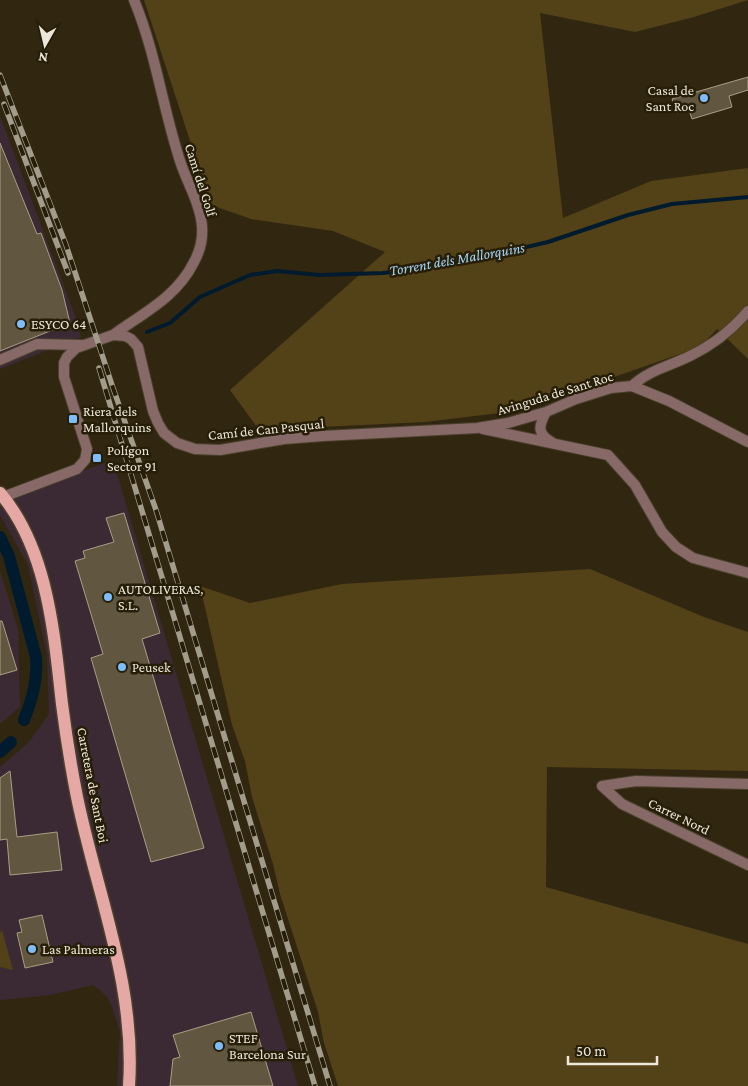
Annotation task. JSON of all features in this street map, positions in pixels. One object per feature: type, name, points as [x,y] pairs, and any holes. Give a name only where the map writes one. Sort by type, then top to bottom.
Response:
[{"type":"main road","name":"Carretera de Sant Boi","points":[[2,495],[21,525],[32,549],[48,600],[73,779],[80,814],[119,961],[124,990],[130,1053],[129,1086]]},
{"type":"street","name":"Camí del Golf","points":[[113,335],[164,300],[180,284],[194,262],[202,238],[199,212],[181,164],[144,24],[134,0]]},
{"type":"street","points":[[632,386],[642,376],[690,357],[708,347],[731,330],[748,311]]},
{"type":"street","points":[[2,495],[77,469],[85,460],[87,448],[63,370],[67,357],[76,348],[113,335]]},
{"type":"street","name":"Camí de Can Pasqual","points":[[113,335],[125,336],[135,342],[140,354],[150,400],[158,423],[164,433],[172,440],[188,448],[213,451],[284,439],[477,428]]},
{"type":"street","points":[[0,360],[38,344],[83,345]]},
{"type":"street","name":"Avinguda de Sant Roc","points":[[477,428],[508,423],[546,412],[576,399],[611,388],[632,386],[649,391],[748,442]]},
{"type":"street","points":[[546,412],[540,425],[541,433],[544,438],[559,446]]},
{"type":"street","points":[[477,428],[608,455],[621,467],[635,485],[662,532],[676,547],[693,558],[748,574]]},
{"type":"street","name":"Carrer Nord","points":[[748,784],[636,781],[602,786],[622,804],[748,865]]},
{"type":"shaded area","points":[[144,0],[748,0],[694,17],[635,32],[540,13],[563,218],[651,181],[748,168],[748,359],[717,329],[700,347],[517,411],[425,422],[259,430],[230,390],[385,252],[333,231],[251,219],[211,205]]},
{"type":"shaded area","points":[[0,116],[76,318],[81,337],[0,369]]},
{"type":"shaded area","points":[[113,460],[298,1086],[117,1086],[120,1032],[112,1006],[100,990],[93,985],[50,995],[0,1000],[0,767],[29,742],[49,714],[47,655],[28,565],[0,515],[0,499]]},
{"type":"shaded area","points":[[590,569],[704,617],[748,632],[748,771],[547,767],[546,887],[748,944],[748,1086],[338,1086],[324,1043],[318,1012],[280,894],[273,864],[252,797],[245,761],[232,725],[200,586],[250,603],[342,584]]},
{"type":"shaded area","points":[[0,571],[18,629],[20,707],[0,724]]},
{"type":"shaded area","points":[[2,930],[13,970],[0,967],[0,933]]},
{"type":"building","name":"Casal de Sant Roc","points":[[748,77],[748,90],[729,96],[732,107],[692,119],[689,110],[677,113],[672,99]]},
{"type":"building","points":[[0,143],[37,234],[41,233],[62,290],[70,323],[0,351]]},
{"type":"building","points":[[124,513],[160,633],[142,639],[204,848],[151,862],[91,658],[103,654],[75,561],[85,558],[83,551],[114,542],[106,518]]},
{"type":"building","points":[[0,621],[2,621],[17,670],[0,675]]},
{"type":"building","points":[[10,771],[17,837],[57,832],[62,870],[10,875],[7,839],[0,840],[0,778]]},
{"type":"building","points":[[42,915],[53,962],[25,968],[17,933],[22,932],[19,920]]},
{"type":"building","name":"STEF Barcelona Sur","points":[[251,1012],[273,1086],[170,1086],[173,1059],[180,1057],[173,1035]]},
{"type":"waterway","name":"Torrent dels Mallorquins","points":[[147,332],[170,323],[200,297],[250,275],[277,271],[320,275],[383,273],[429,267],[548,242],[628,215],[672,204],[748,197]]},
{"type":"waterway","points":[[0,537],[9,556],[36,657],[34,689],[24,720]]},
{"type":"waterway","points":[[0,752],[11,742]]},
{"type":"railway","points":[[0,75],[66,245],[156,510],[330,1086]]},
{"type":"railway","points":[[4,104],[68,273]]},
{"type":"railway","points":[[99,368],[315,1086]]},
{"type":"place","name":"Casal de Sant Roc","points":[[704,98]]},
{"type":"place","name":"ESYCO 64","points":[[21,324]]},
{"type":"place","name":"Riera dels Mallorquins","points":[[73,419]]},
{"type":"place","name":"Polígon Sector 91","points":[[97,458]]},
{"type":"place","name":"AUTOLIVERAS, S.L.","points":[[108,597]]},
{"type":"place","name":"Peusek","points":[[122,667]]},
{"type":"place","name":"Las Palmeras","points":[[32,949]]},
{"type":"place","name":"STEF Barcelona Sur","points":[[219,1046]]}]
